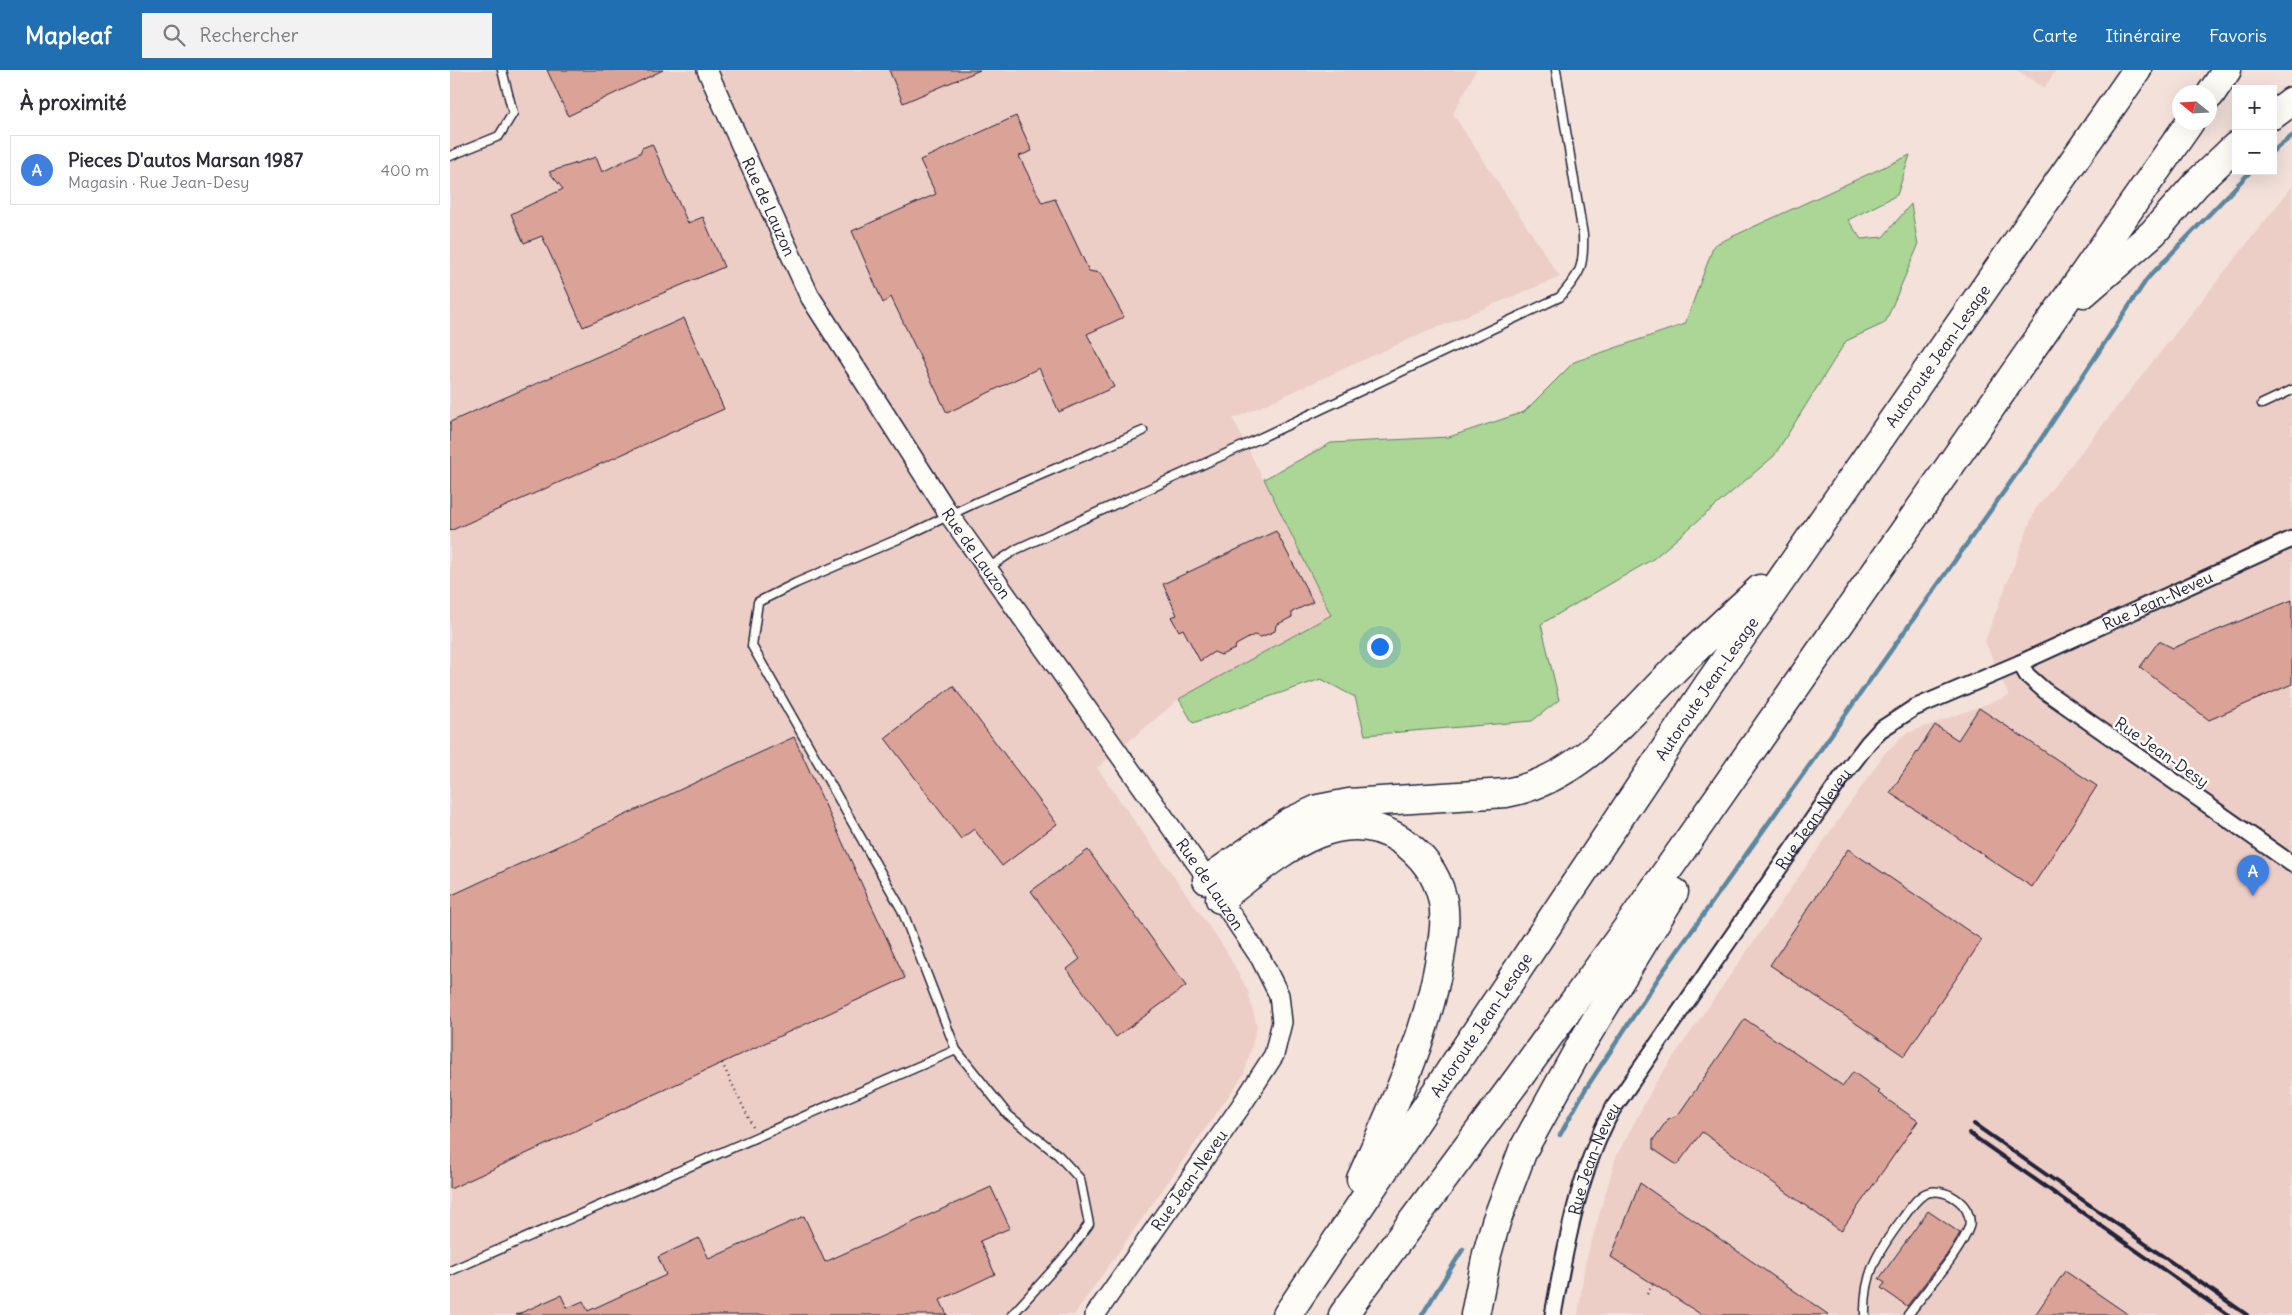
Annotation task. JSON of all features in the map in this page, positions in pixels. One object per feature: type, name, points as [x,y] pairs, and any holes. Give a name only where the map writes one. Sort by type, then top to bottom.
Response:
[{"type":"highway","name":"Autoroute Jean-Lesage","points":[[1286,1315],[1708,685],[2137,70]]},
{"type":"highway","points":[[2217,85],[2227,70]]},
{"type":"highway","points":[[2277,112],[2292,101]]},
{"type":"highway","points":[[1343,1315],[1526,1068],[1730,782],[2184,130]]},
{"type":"highway","points":[[2054,318],[2153,234],[2196,184],[2232,150]]},
{"type":"highway","points":[[1214,889],[1290,822],[1318,809],[1349,802],[1506,793],[1536,784],[1561,773],[1594,750],[1682,662],[1798,555]]},
{"type":"highway","points":[[1475,1315],[1487,1254],[1496,1222],[1523,1150],[1590,1029],[1674,893],[1730,782]]},
{"type":"highway","points":[[1214,889],[1324,830],[1350,826],[1369,827],[1387,833],[1412,848],[1432,870],[1443,899],[1442,942],[1426,1017],[1406,1078],[1328,1253]]},
{"type":"street","name":"Rue de Lauzon","points":[[707,70],[809,296],[950,516],[1214,889],[1270,975],[1279,995],[1282,1013]]},
{"type":"street","name":"Rue Jean-Neveu","points":[[1553,1315],[1574,1206],[1592,1152],[1610,1115],[1625,1090],[1868,742],[1896,718],[1914,708],[2020,663],[2292,539]]},
{"type":"street","name":"Rue Jean-Desy","points":[[2020,663],[2027,675],[2045,691],[2292,864]]},
{"type":"street","name":"Rue Jean-Neveu","points":[[1095,1315],[1263,1074],[1277,1047],[1282,1013]]},
{"type":"lane","points":[[450,156],[500,136],[513,113],[502,70]]},
{"type":"lane","points":[[987,569],[1017,549],[1244,446],[1560,297],[1575,280],[1584,262],[1584,253],[1583,235],[1556,70]]},
{"type":"lane","points":[[2262,404],[2292,390]]},
{"type":"lane","points":[[1012,1315],[1069,1252],[1089,1224],[1080,1179],[1058,1155],[1008,1115],[956,1050],[902,910],[752,646],[758,602],[796,583],[950,516],[975,503],[1143,431]]},
{"type":"lane","points":[[450,1271],[956,1050]]},
{"type":"lane","points":[[1865,1315],[1864,1293],[1870,1272],[1882,1246],[1923,1195],[1935,1192],[1960,1201],[1967,1209],[1970,1224],[1960,1245],[1908,1315]]},
{"type":"path","points":[[722,1063],[758,1136]]},
{"type":"path","points":[[1646,1294],[1653,1284]]},
{"type":"shaded area","points":[[450,70],[1476,70],[1453,114],[1560,277],[1405,341],[1233,419],[1331,615],[1179,699],[1097,768],[1225,949],[1248,991],[1257,1027],[1244,1074],[1074,1315],[450,1315]]},
{"type":"shaded area","points":[[2017,70],[2056,70],[2044,88]]},
{"type":"shaded area","points":[[2292,187],[2292,1315],[1578,1315],[1585,1264],[1616,1157],[1656,1082],[1885,753],[1905,734],[2009,696],[1985,641],[2035,510]]},
{"type":"green space","points":[[1910,155],[1897,195],[1848,220],[1861,239],[1883,237],[1911,204],[1918,246],[1885,323],[1846,341],[1774,456],[1653,559],[1541,624],[1559,700],[1532,721],[1365,735],[1355,697],[1321,679],[1193,723],[1179,699],[1331,615],[1264,479],[1331,443],[1449,437],[1524,412],[1574,362],[1685,324],[1714,245]]},
{"type":"building","points":[[547,70],[663,70],[568,116]]},
{"type":"building","points":[[889,70],[980,70],[903,103]]},
{"type":"building","points":[[1016,116],[1032,151],[1019,156],[1042,203],[1055,199],[1089,271],[1100,273],[1124,317],[1087,334],[1114,387],[1059,412],[1039,368],[947,413],[891,297],[883,303],[852,231],[936,194],[920,160]]},
{"type":"building","points":[[652,144],[688,223],[703,217],[724,267],[583,327],[542,236],[524,243],[511,214],[563,189],[549,172],[596,157],[602,172],[640,153],[642,148]]},
{"type":"building","points":[[684,318],[724,409],[450,531],[450,422]]},
{"type":"building","points":[[1276,531],[1313,602],[1292,612],[1292,617],[1276,625],[1275,631],[1261,637],[1254,635],[1236,645],[1235,649],[1221,655],[1214,652],[1200,661],[1183,629],[1179,631],[1171,617],[1177,615],[1163,584]]},
{"type":"building","points":[[2292,600],[2292,684],[2209,720],[2140,667],[2159,641],[2173,648]]},
{"type":"building","points":[[953,686],[1057,824],[1002,866],[974,829],[961,839],[885,738]]},
{"type":"building","points":[[1979,708],[2097,786],[2032,887],[1890,793],[1935,725],[1958,740]]},
{"type":"building","points":[[794,737],[905,978],[450,1189],[450,896]]},
{"type":"building","points":[[1848,849],[1982,940],[1904,1056],[1770,965]]},
{"type":"building","points":[[1088,850],[1186,986],[1116,1037],[1067,969],[1080,959],[1031,891]]},
{"type":"building","points":[[1745,1019],[1843,1086],[1853,1072],[1880,1091],[1878,1093],[1918,1121],[1841,1231],[1702,1132],[1677,1165],[1653,1149],[1653,1140],[1668,1119],[1678,1115]]},
{"type":"building","points":[[1640,1183],[1829,1315],[1702,1315],[1611,1257]]},
{"type":"building","points":[[991,1187],[1010,1228],[980,1241],[995,1274],[940,1300],[947,1315],[516,1315],[561,1295],[567,1308],[583,1301],[588,1311],[666,1275],[658,1257],[699,1238],[709,1259],[804,1216],[825,1262]]},
{"type":"building","points":[[1928,1211],[1960,1233],[1946,1256],[1907,1306],[1881,1288],[1885,1283],[1879,1279]]},
{"type":"building","points":[[2065,1271],[2129,1315],[2035,1315]]},
{"type":"waterway","points":[[2277,148],[2292,136]]},
{"type":"waterway","points":[[1560,1135],[1585,1090],[1659,977],[2037,445],[2147,279],[2247,175]]},
{"type":"waterway","points":[[1422,1315],[1463,1249]]},
{"type":"railway","points":[[1974,1124],[2247,1315]]},
{"type":"railway","points":[[1969,1133],[2228,1315]]},
{"type":"place","name":"Pieces D'autos Marsan 1987","points":[[2253,896]]}]
